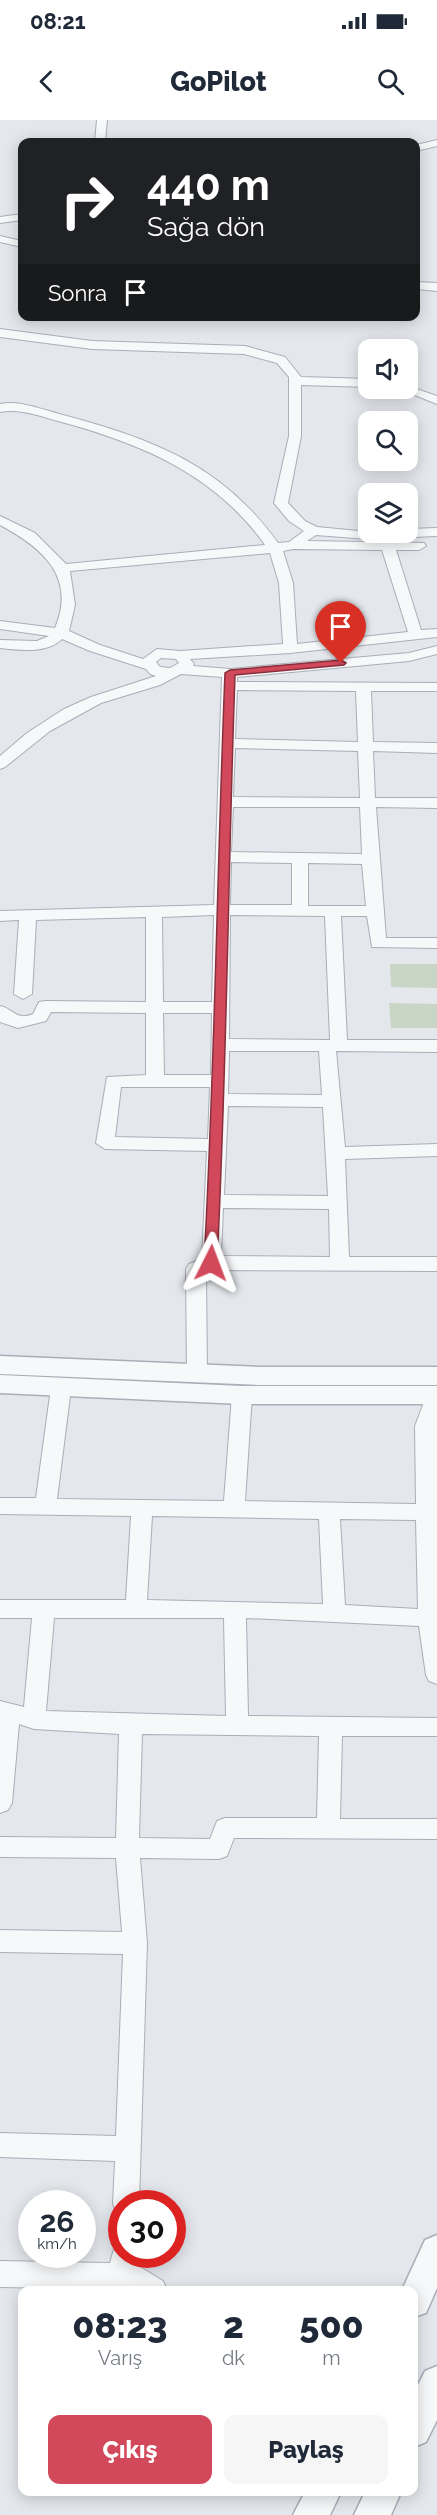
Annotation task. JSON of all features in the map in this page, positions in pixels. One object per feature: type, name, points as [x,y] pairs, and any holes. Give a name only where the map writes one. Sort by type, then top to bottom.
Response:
[{"type":"street","points":[[100,138],[102,120]]},
{"type":"street","points":[[420,147],[437,142]]},
{"type":"street","points":[[0,220],[18,218]]},
{"type":"street","points":[[0,240],[18,243]]},
{"type":"street","points":[[420,286],[437,287]]},
{"type":"street","points":[[0,333],[92,345],[245,350],[281,360],[295,376],[295,436],[281,503],[291,517],[314,530],[342,533],[437,532]]},
{"type":"street","points":[[295,381],[358,383]]},
{"type":"street","points":[[418,393],[437,400]]},
{"type":"street","points":[[0,408],[40,413],[85,424],[168,455],[198,471],[224,490],[257,524],[275,548],[285,569],[290,649]]},
{"type":"street","points":[[0,520],[30,536],[63,568],[68,604],[69,636]]},
{"type":"street","points":[[293,545],[314,530]]},
{"type":"street","points":[[63,568],[293,545],[388,547],[437,545]]},
{"type":"street","points":[[388,547],[416,636]]},
{"type":"street","points":[[0,625],[69,636],[95,648],[152,662],[160,672],[177,671],[229,679],[363,686],[437,687]]},
{"type":"street","points":[[116,694],[152,662],[169,652],[180,655],[290,649],[437,633]]},
{"type":"street","points":[[0,644],[41,646],[69,636]]},
{"type":"street","points":[[229,679],[409,657],[437,650]]},
{"type":"street","points":[[0,764],[32,736],[67,714],[116,694],[157,682],[177,671],[187,661],[180,655]]},
{"type":"street","points":[[211,1263],[219,1100],[229,679]]},
{"type":"street","points":[[363,686],[370,859],[378,943],[437,943]]},
{"type":"street","points":[[227,743],[367,747],[436,746]]},
{"type":"street","points":[[225,802],[437,803]]},
{"type":"street","points":[[223,857],[370,859]]},
{"type":"street","points":[[300,858],[300,910]]},
{"type":"street","points":[[0,916],[223,910],[375,911]]},
{"type":"street","points":[[333,911],[332,1101],[340,1264]]},
{"type":"street","points":[[154,913],[155,1080]]},
{"type":"street","points":[[23,994],[28,916]]},
{"type":"street","points":[[23,994],[38,997],[45,1006],[40,1017],[25,1022],[8,1020],[0,1009],[7,998],[23,994]]},
{"type":"street","points":[[45,1006],[221,1008]]},
{"type":"street","points":[[219,1045],[437,1046]]},
{"type":"street","points":[[217,1145],[105,1143],[113,1081],[219,1081]]},
{"type":"street","points":[[219,1100],[332,1101]]},
{"type":"street","points":[[336,1153],[437,1150]]},
{"type":"street","points":[[214,1202],[338,1203]]},
{"type":"street","points":[[196,1374],[196,1269],[211,1263],[437,1264]]},
{"type":"street","points":[[0,1365],[196,1374],[409,1378],[435,1396]]},
{"type":"street","points":[[0,1384],[242,1395],[435,1396]]},
{"type":"street","points":[[46,1505],[61,1388]]},
{"type":"street","points":[[234,1510],[242,1395]]},
{"type":"street","points":[[435,1396],[424,1426],[429,1618],[437,1675]]},
{"type":"street","points":[[0,1506],[427,1512]]},
{"type":"street","points":[[136,1608],[142,1508]]},
{"type":"street","points":[[329,1510],[333,1611]]},
{"type":"street","points":[[0,1609],[136,1608],[333,1611],[429,1618]]},
{"type":"street","points":[[235,1609],[237,1727]]},
{"type":"street","points":[[34,1720],[44,1610]]},
{"type":"street","points":[[0,1803],[5,1711],[34,1720],[131,1725],[437,1727]]},
{"type":"street","points":[[127,2190],[135,1943],[127,1849],[131,1725]]},
{"type":"street","points":[[328,1829],[331,1728]]},
{"type":"street","points":[[0,1847],[219,1849],[225,1828],[437,1829]]},
{"type":"street","points":[[0,1941],[135,1943]]},
{"type":"street","points":[[0,2145],[128,2149]]},
{"type":"street","points":[[418,2292],[437,2251]]},
{"type":"street","points":[[0,2274],[108,2266]]},
{"type":"street","points":[[126,2268],[134,2277],[148,2286]]},
{"type":"street","points":[[418,2422],[437,2383]]},
{"type":"street","points":[[311,2515],[322,2496]]},
{"type":"street","points":[[372,2515],[382,2496]]},
{"type":"green space","points":[[390,964],[437,964],[437,988],[391,987]]},
{"type":"green space","points":[[389,1003],[437,1004],[437,1028],[391,1028]]},
{"type":"route","points":[[211,1263],[219,1100],[223,857],[230,673],[341,663]]}]
